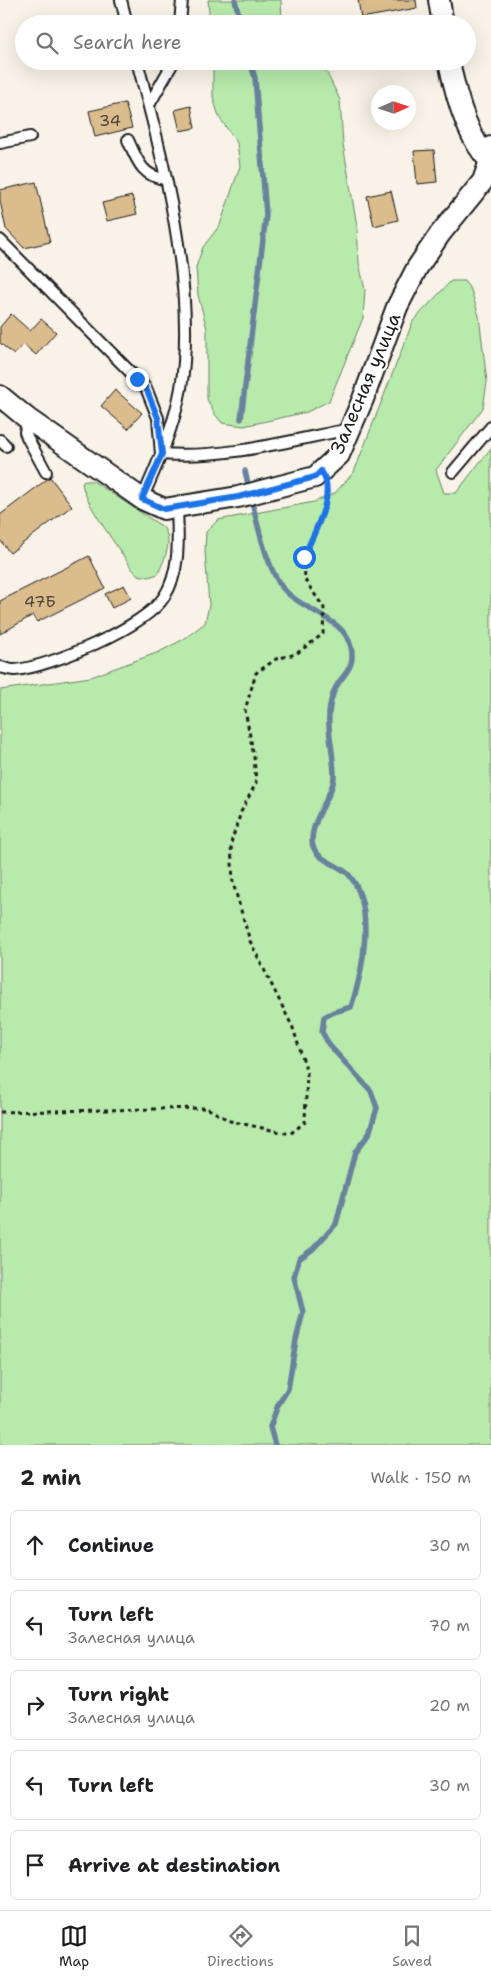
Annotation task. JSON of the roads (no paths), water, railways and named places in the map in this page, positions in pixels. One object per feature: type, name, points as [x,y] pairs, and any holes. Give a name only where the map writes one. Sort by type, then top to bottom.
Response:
[{"type":"street","points":[[439,0],[442,15]]},
{"type":"street","points":[[452,70],[454,85],[473,136],[483,154],[491,156]]},
{"type":"street","name":"Залесная улица","points":[[0,396],[28,419],[142,499],[164,509],[238,497],[315,477],[338,455],[350,429],[397,307],[417,268],[440,234],[483,181],[491,156]]},
{"type":"lane","points":[[121,0],[125,15]]},
{"type":"lane","points":[[181,15],[182,0]]},
{"type":"lane","points":[[139,70],[166,179],[184,296],[184,360],[181,388],[174,419],[162,454],[142,499]]},
{"type":"lane","points":[[149,105],[169,70]]},
{"type":"lane","points":[[0,143],[30,137]]},
{"type":"lane","points":[[128,140],[140,164],[148,174],[155,178],[166,179]]},
{"type":"lane","points":[[0,240],[146,388],[158,418],[162,454]]},
{"type":"lane","points":[[28,419],[26,424],[27,437],[46,472]]},
{"type":"lane","points":[[453,472],[491,427]]},
{"type":"lane","points":[[162,454],[186,456],[221,454],[350,429]]},
{"type":"lane","points":[[0,667],[13,670],[52,662],[78,652],[112,635],[152,611],[165,596],[175,568],[179,544],[177,507]]},
{"type":"waterway","points":[[235,0],[239,15]]},
{"type":"waterway","points":[[241,419],[266,215],[255,78],[253,70]]},
{"type":"waterway","points":[[245,471],[263,544],[279,583],[296,600],[330,620],[347,636],[351,647],[352,655],[349,668],[335,688],[330,705],[329,725],[334,765],[333,783],[315,823],[312,840],[316,852],[349,875],[357,888],[365,921],[365,940],[360,976],[351,1007],[324,1017],[322,1032],[330,1046],[371,1091],[377,1108],[369,1134],[355,1152],[336,1224],[313,1249],[299,1259],[294,1277],[303,1312],[296,1340],[288,1389],[278,1405],[270,1427],[275,1445]]}]
